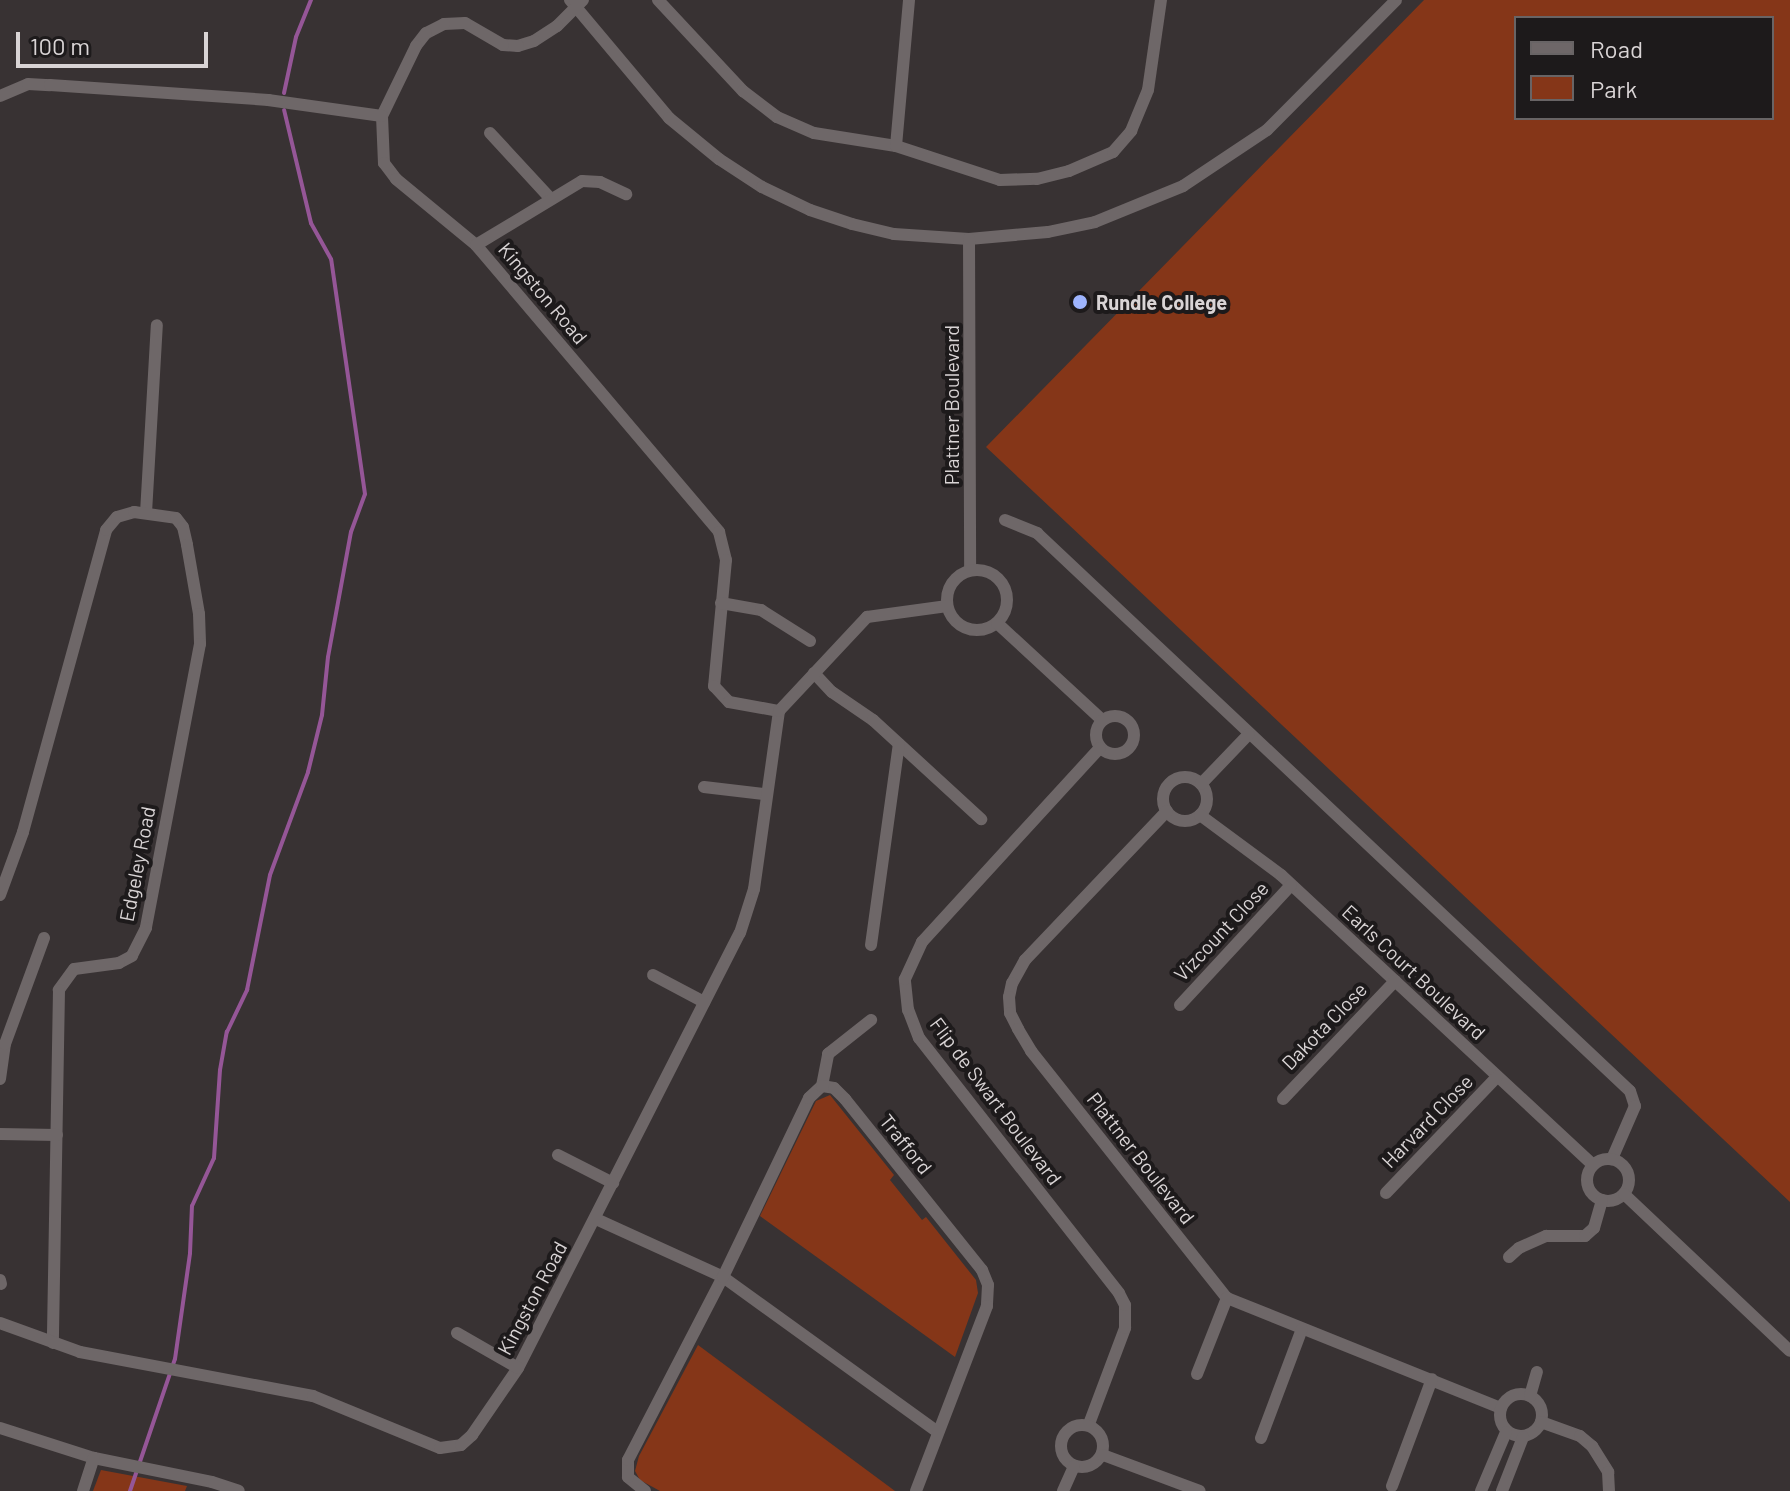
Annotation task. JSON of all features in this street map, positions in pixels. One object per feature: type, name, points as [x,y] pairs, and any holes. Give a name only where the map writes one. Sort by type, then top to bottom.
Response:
[{"type":"street","points":[[570,0],[669,118],[719,159],[762,187],[810,210],[852,224],[925,236],[969,239],[1048,232],[1095,222],[1183,186],[1267,130],[1396,0]]},
{"type":"street","name":"Kingston Road","points":[[0,1323],[80,1352],[313,1396],[440,1448],[450,1449],[472,1435],[518,1368],[596,1219],[747,913],[754,889],[764,794],[779,711],[729,702],[714,686],[726,560],[719,532],[476,245],[390,171],[382,151],[382,116],[416,46],[426,33],[444,24],[465,23],[503,45],[518,46],[534,41],[557,26],[583,0]]},
{"type":"street","points":[[658,0],[743,91],[777,117],[814,133],[896,146],[1000,180],[1037,179],[1097,162],[1113,152],[1131,131],[1148,90],[1161,0]]},
{"type":"street","points":[[896,146],[909,0]]},
{"type":"street","points":[[0,96],[12,89],[39,85],[268,100],[382,116]]},
{"type":"street","points":[[490,133],[551,199]]},
{"type":"street","points":[[476,245],[582,181],[600,182],[626,194]]},
{"type":"street","name":"Plattner Boulevard","points":[[969,239],[970,570]]},
{"type":"street","points":[[0,895],[23,832],[106,530],[117,517],[134,512],[146,513],[157,325]]},
{"type":"street","name":"Edgeley Road","points":[[53,1343],[59,990],[74,969],[119,963],[132,956],[140,945],[198,658],[199,614],[183,527],[176,518],[146,513]]},
{"type":"street","points":[[1005,520],[1037,533],[1630,1091],[1635,1106],[1612,1159],[1593,1165],[1588,1185],[1602,1200],[1614,1200],[1624,1194],[1629,1183],[1627,1170],[1612,1159]]},
{"type":"street","points":[[970,570],[990,573],[1004,586],[1007,606],[997,623],[981,630],[963,627],[950,614],[947,606],[947,596],[954,580],[970,570]]},
{"type":"street","points":[[721,603],[761,610],[810,641]]},
{"type":"street","points":[[779,711],[867,617],[947,606]]},
{"type":"street","points":[[997,623],[1102,720]]},
{"type":"street","points":[[814,673],[832,692],[873,720],[981,819]]},
{"type":"street","points":[[1114,715],[1126,719],[1135,736],[1130,748],[1119,754],[1100,748],[1095,737],[1102,720],[1114,715]]},
{"type":"street","points":[[1201,784],[1249,734]]},
{"type":"street","points":[[871,945],[899,744]]},
{"type":"street","name":"Flip de Swart Boulevard","points":[[1089,1424],[1125,1328],[1125,1305],[1119,1293],[919,1038],[908,1010],[905,979],[922,942],[1100,748]]},
{"type":"street","points":[[1185,777],[1201,784],[1207,800],[1200,815],[1186,821],[1167,811],[1164,793],[1168,785],[1185,777]]},
{"type":"street","points":[[704,787],[764,794]]},
{"type":"street","name":"Plattner Boulevard","points":[[1167,811],[1025,960],[1012,983],[1010,1013],[1034,1055],[1227,1298],[1501,1408]]},
{"type":"street","name":"Earls Court Boulevard","points":[[1200,815],[1291,885],[1593,1165]]},
{"type":"street","name":"Vizcount Close","points":[[1180,1005],[1291,885]]},
{"type":"street","points":[[0,1079],[5,1044],[44,938]]},
{"type":"street","points":[[653,975],[704,1002]]},
{"type":"street","name":"Dakota Close","points":[[1283,1099],[1395,981]]},
{"type":"street","points":[[645,1491],[628,1477],[628,1460],[723,1277],[809,1098],[822,1086],[828,1054],[871,1020]]},
{"type":"street","name":"Harvard Close","points":[[1386,1193],[1497,1077]]},
{"type":"street","name":"Trafford","points":[[822,1086],[834,1088],[845,1099],[982,1270],[988,1285],[987,1306],[916,1491]]},
{"type":"street","points":[[0,1134],[57,1135]]},
{"type":"street","points":[[558,1155],[613,1183]]},
{"type":"street","points":[[1624,1194],[1790,1351]]},
{"type":"street","points":[[1509,1257],[1519,1248],[1546,1236],[1585,1236],[1594,1228],[1602,1200]]},
{"type":"street","points":[[596,1219],[723,1277],[938,1432]]},
{"type":"street","points":[[1197,1374],[1227,1298]]},
{"type":"street","points":[[1261,1438],[1302,1329]]},
{"type":"street","points":[[457,1333],[518,1368]]},
{"type":"street","points":[[1530,1396],[1537,1372]]},
{"type":"street","points":[[1392,1486],[1432,1379]]},
{"type":"street","points":[[1513,1396],[1530,1396],[1541,1409],[1541,1422],[1533,1433],[1523,1437],[1506,1432],[1500,1421],[1501,1408],[1513,1396]]},
{"type":"street","points":[[1541,1422],[1580,1436],[1592,1446],[1608,1472],[1609,1491]]},
{"type":"street","points":[[1089,1424],[1102,1439],[1103,1455],[1089,1466],[1074,1466],[1062,1453],[1062,1440],[1071,1427],[1089,1424]]},
{"type":"street","points":[[0,1428],[94,1458],[198,1485],[239,1491]]},
{"type":"street","points":[[1481,1491],[1506,1432]]},
{"type":"street","points":[[1502,1491],[1523,1437]]},
{"type":"street","points":[[1103,1455],[1200,1491]]},
{"type":"street","points":[[83,1491],[94,1458]]},
{"type":"street","points":[[1063,1491],[1074,1466]]},
{"type":"green space","points":[[1424,0],[1790,0],[1790,1202],[986,447]]},
{"type":"green space","points":[[830,1095],[894,1175],[890,1180],[922,1220],[926,1217],[976,1280],[978,1293],[955,1357],[760,1216],[816,1101]]},
{"type":"green space","points":[[698,1345],[895,1491],[660,1491],[640,1480],[635,1471],[639,1456]]},
{"type":"green space","points":[[101,1470],[187,1486],[185,1491],[93,1491]]},
{"type":"waterway","points":[[284,93],[296,37],[311,0]]},
{"type":"waterway","points":[[130,1491],[175,1359],[190,1253],[192,1206],[214,1158],[220,1070],[227,1032],[247,990],[270,875],[308,772],[322,715],[328,657],[351,532],[365,494],[331,259],[311,223],[284,110]]},
{"type":"place","name":"Rundle College","points":[[1080,302]]}]
